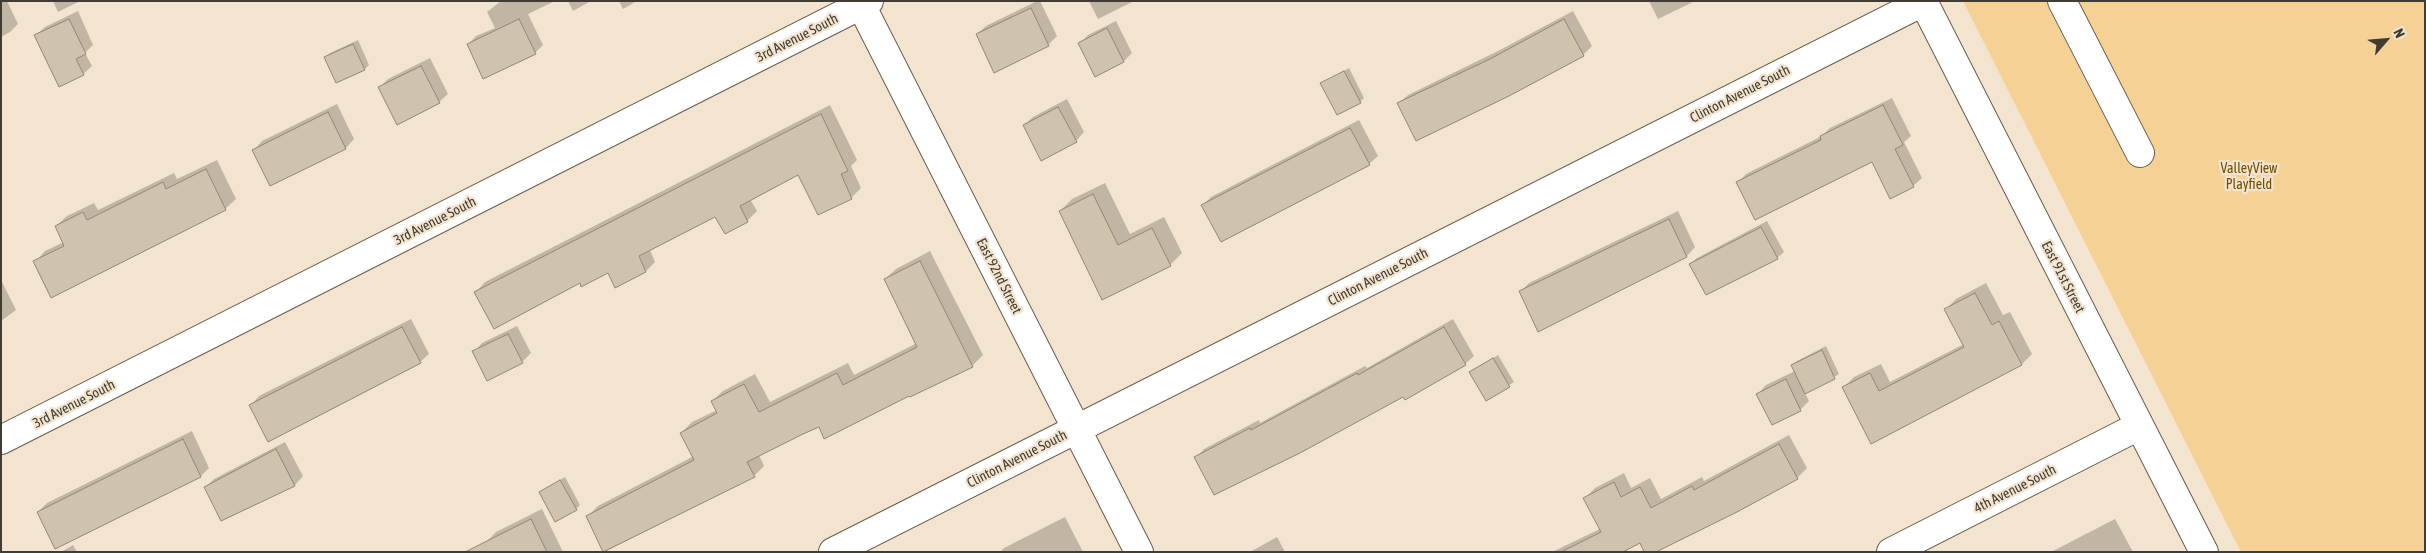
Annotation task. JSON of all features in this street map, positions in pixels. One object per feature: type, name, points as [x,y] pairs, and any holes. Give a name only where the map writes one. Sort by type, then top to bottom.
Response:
[{"type":"street","points":[[2062,1],[2140,153]]},
{"type":"street","name":"East 91st Street","points":[[1923,2],[2204,552]]},
{"type":"street","name":"Clinton Avenue South","points":[[834,552],[1923,2]]},
{"type":"street","name":"East 92nd Street","points":[[863,3],[1139,552]]},
{"type":"street","name":"3rd Avenue South","points":[[1,440],[863,3]]},
{"type":"street","name":"4th Avenue South","points":[[1891,552],[2139,426]]},
{"type":"green space","name":"ValleyView Playfield","points":[[1963,1],[2425,1],[2425,552],[2241,552]]},
{"type":"building","points":[[1031,8],[1049,46],[994,73],[976,34]]},
{"type":"building","points":[[69,19],[86,54],[76,59],[84,75],[59,87],[34,35]]},
{"type":"building","points":[[519,19],[536,54],[483,79],[467,44]]},
{"type":"building","points":[[1564,19],[1584,56],[1509,96],[1416,141],[1397,103],[1490,59]]},
{"type":"building","points":[[1107,28],[1124,62],[1095,77],[1078,43]]},
{"type":"building","points":[[353,44],[365,70],[336,83],[324,57]]},
{"type":"building","points":[[421,66],[440,103],[397,125],[378,87]]},
{"type":"building","points":[[1344,71],[1361,103],[1337,115],[1320,83]]},
{"type":"building","points":[[1883,105],[1903,145],[1895,149],[1914,187],[1890,199],[1872,162],[1755,220],[1736,182],[1821,140],[1820,136]]},
{"type":"building","points":[[1058,107],[1077,142],[1041,161],[1023,125]]},
{"type":"building","points":[[328,112],[346,149],[270,186],[252,150]]},
{"type":"building","points":[[821,114],[848,171],[841,174],[852,199],[818,215],[798,175],[740,206],[748,222],[725,234],[715,217],[639,256],[646,272],[615,288],[608,273],[581,287],[580,283],[494,329],[474,292]]},
{"type":"building","points":[[1350,128],[1370,165],[1221,242],[1201,205]]},
{"type":"building","points":[[206,169],[226,210],[51,298],[33,261],[64,246],[55,226],[83,212],[87,220],[163,182],[166,189]]},
{"type":"building","points":[[1093,194],[1118,245],[1152,228],[1171,266],[1102,300],[1059,211]]},
{"type":"building","points":[[1669,219],[1687,257],[1538,332],[1519,291]]},
{"type":"building","points":[[1761,227],[1778,259],[1706,295],[1689,264]]},
{"type":"building","points":[[920,261],[973,367],[909,396],[824,439],[819,427],[747,462],[755,477],[603,552],[586,516],[694,460],[680,433],[717,413],[711,401],[744,384],[759,412],[837,373],[843,385],[917,347],[884,279]]},
{"type":"building","points":[[1975,293],[1992,325],[1999,321],[2022,365],[1871,444],[1842,387],[1870,373],[1879,391],[1964,347],[1944,309]]},
{"type":"building","points":[[402,327],[421,363],[268,442],[249,405]]},
{"type":"building","points":[[1444,327],[1466,365],[1405,400],[1403,397],[1300,453],[1214,495],[1194,457],[1250,428],[1251,430],[1357,373],[1358,375]]},
{"type":"building","points":[[508,334],[523,363],[487,381],[472,351]]},
{"type":"building","points":[[1822,350],[1835,379],[1805,394],[1791,365]]},
{"type":"building","points":[[1493,358],[1510,387],[1486,401],[1469,372]]},
{"type":"building","points":[[1786,379],[1801,411],[1772,425],[1756,394]]},
{"type":"building","points":[[183,439],[201,477],[55,549],[37,512]]},
{"type":"building","points":[[1779,444],[1798,479],[1737,512],[1656,552],[1644,552],[1640,543],[1623,552],[1561,552],[1601,532],[1583,498],[1614,482],[1621,497],[1640,487],[1651,508],[1692,486],[1694,490]]},
{"type":"building","points":[[276,449],[295,486],[221,521],[204,487]]},
{"type":"building","points":[[560,480],[577,510],[555,522],[539,492]]},
{"type":"building","points":[[531,519],[547,552],[465,552]]}]
